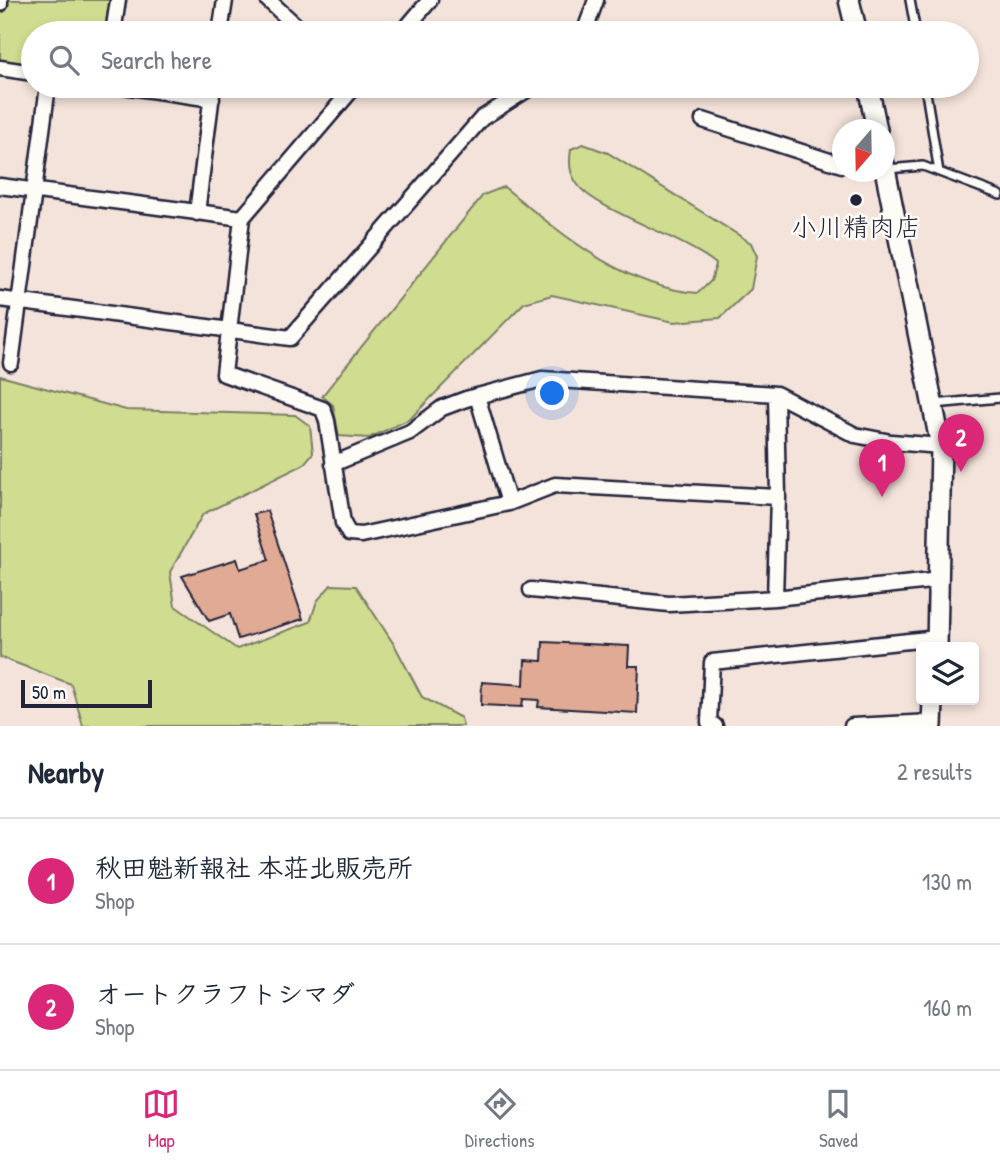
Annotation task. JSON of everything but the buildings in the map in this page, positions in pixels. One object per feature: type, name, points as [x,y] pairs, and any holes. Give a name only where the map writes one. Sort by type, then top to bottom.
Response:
[{"type":"street","points":[[115,21],[118,0]]},
{"type":"street","points":[[222,21],[225,0]]},
{"type":"street","points":[[268,0],[291,21]]},
{"type":"street","points":[[412,21],[430,0]]},
{"type":"street","points":[[588,21],[596,0]]},
{"type":"street","points":[[849,0],[854,21]]},
{"type":"street","points":[[0,68],[21,71]]},
{"type":"street","points":[[11,363],[46,98]]},
{"type":"street","points":[[197,214],[212,98]]},
{"type":"street","points":[[345,98],[242,218],[224,374],[323,410],[342,523],[349,534],[361,535],[509,503],[555,485],[778,497]]},
{"type":"street","points":[[0,299],[290,338],[482,118],[514,98]]},
{"type":"street","points":[[870,98],[875,119]]},
{"type":"street","points":[[703,120],[832,162]]},
{"type":"street","points":[[888,182],[934,404],[940,446],[937,642]]},
{"type":"street","points":[[0,186],[242,218]]},
{"type":"street","points":[[333,464],[376,449],[410,432],[442,408],[542,379],[776,394],[855,435],[891,442],[940,446]]},
{"type":"street","points":[[775,598],[778,497],[776,394]]},
{"type":"street","points":[[477,396],[509,503]]},
{"type":"street","points":[[531,590],[669,604],[775,598],[940,580]]},
{"type":"street","points":[[715,726],[709,722],[712,662],[916,645]]},
{"type":"street","points":[[852,726],[932,724],[933,705]]},
{"type":"lane","points":[[910,0],[914,21]]},
{"type":"lane","points":[[927,98],[939,172]]},
{"type":"lane","points":[[895,167],[923,166],[1000,195]]},
{"type":"lane","points":[[934,404],[1000,398]]},
{"type":"green space","points":[[0,0],[118,0],[115,21],[21,21],[21,71],[0,68]]},
{"type":"green space","points":[[583,144],[608,153],[751,243],[757,256],[751,289],[720,318],[674,322],[552,295],[524,303],[410,419],[369,438],[339,436],[333,405],[322,396],[483,195],[504,187],[594,255],[644,280],[670,289],[698,293],[711,281],[716,264],[684,244],[602,204],[578,185],[571,172],[570,154],[571,149]]},
{"type":"green space","points":[[0,376],[126,410],[295,415],[310,426],[313,453],[303,465],[203,514],[170,572],[175,606],[237,649],[310,622],[317,601],[331,585],[356,586],[395,646],[422,697],[461,718],[463,726],[83,726],[71,684],[0,657]]},
{"type":"place","name":"小川精肉店","points":[[856,200]]},
{"type":"place","name":"オートクラフトシマダ","points":[[961,472]]},
{"type":"place","name":"秋田魁新報社 本荘北販売所","points":[[882,497]]}]
